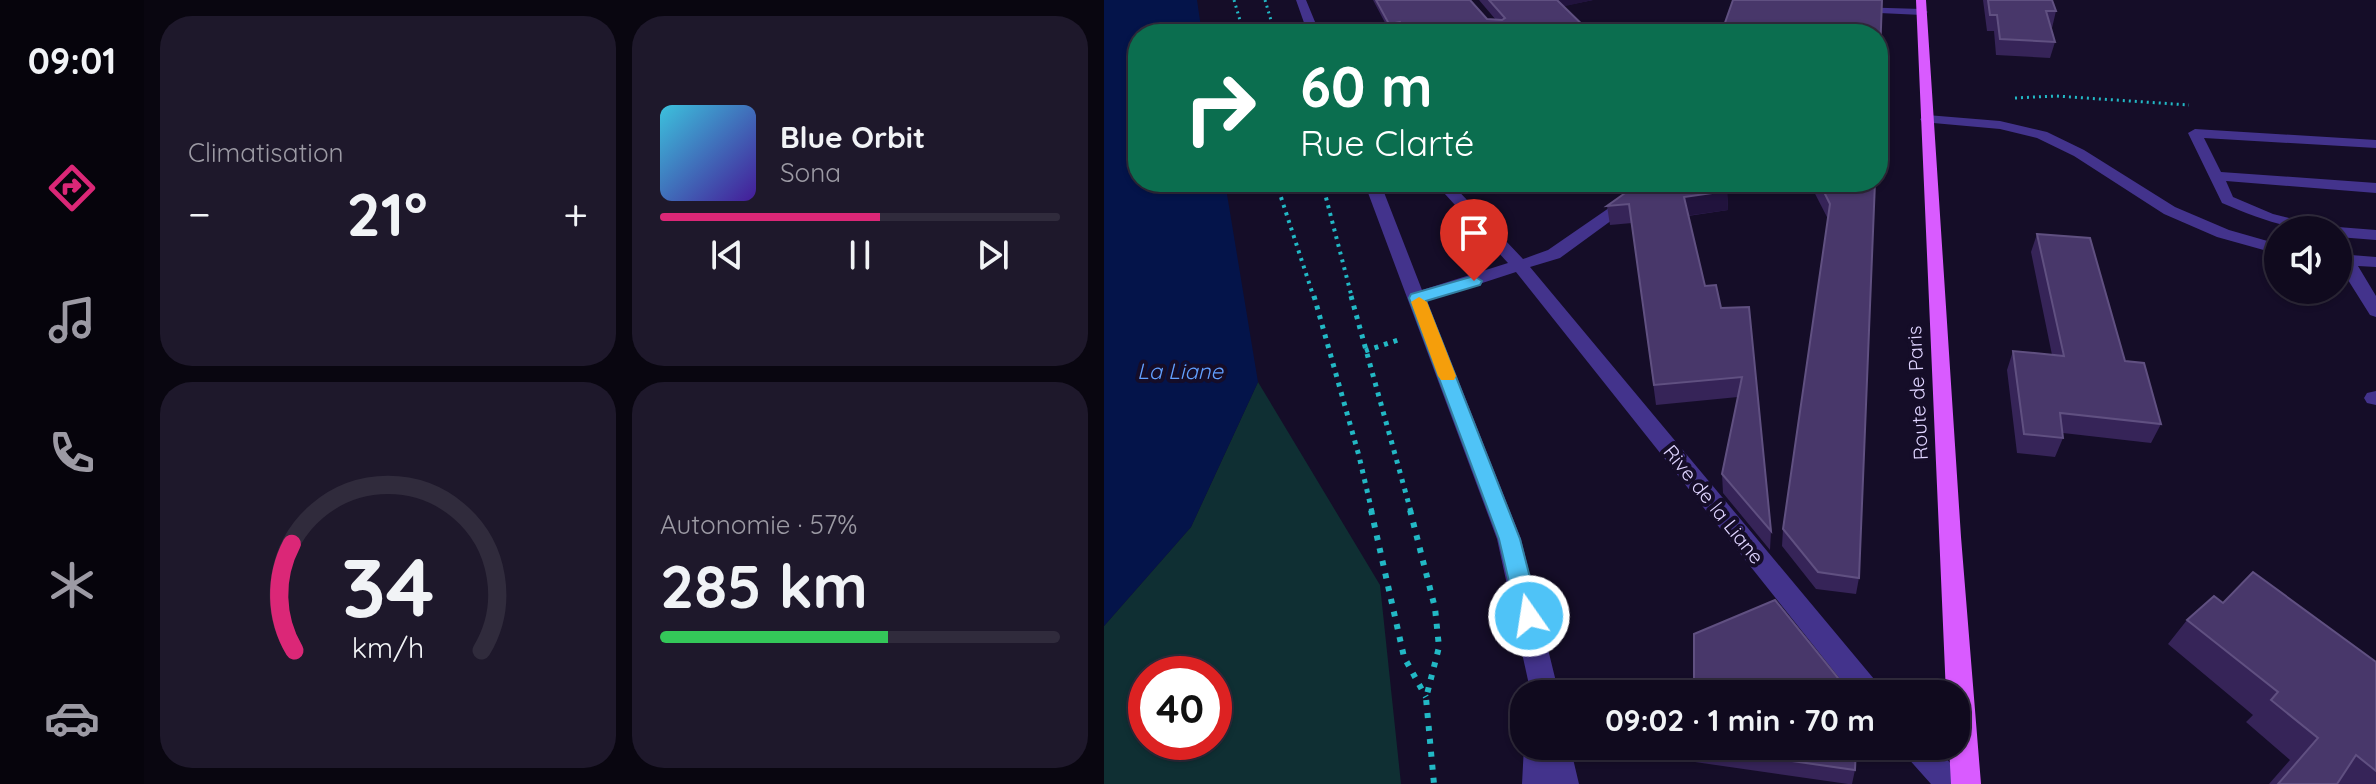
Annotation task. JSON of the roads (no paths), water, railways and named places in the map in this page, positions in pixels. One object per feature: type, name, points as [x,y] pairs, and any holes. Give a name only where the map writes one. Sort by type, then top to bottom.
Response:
[{"type":"main road","name":"Route de Paris","points":[[1922,6],[1966,784]]},
{"type":"street","points":[[1301,0],[1310,24]]},
{"type":"street","points":[[1849,8],[1922,6]]},
{"type":"street","points":[[1927,119],[1994,125],[2040,134],[2061,143],[2166,209],[2227,235],[2264,245]]},
{"type":"street","points":[[2270,216],[2239,207],[2227,200],[2195,133],[2376,144]]},
{"type":"street","points":[[2215,176],[2376,188]]},
{"type":"street","points":[[1376,192],[1509,539],[1540,680]]},
{"type":"street","name":"Rive de la Liane","points":[[1451,192],[1521,267],[1858,680]]},
{"type":"street","points":[[1417,298],[1521,267],[1568,247],[1629,201],[1632,192]]},
{"type":"street","points":[[2352,233],[2376,235]]},
{"type":"street","points":[[2352,257],[2376,262]]},
{"type":"street","points":[[2352,273],[2376,311]]},
{"type":"street","points":[[1537,784],[1538,760]]},
{"type":"street","points":[[1559,760],[1564,784]]},
{"type":"street","points":[[1929,760],[1950,784]]},
{"type":"water","name":"La Liane","points":[[1104,0],[1197,0],[1201,24],[1128,24],[1128,192],[1227,192],[1258,382],[1191,527],[1104,626]]}]
